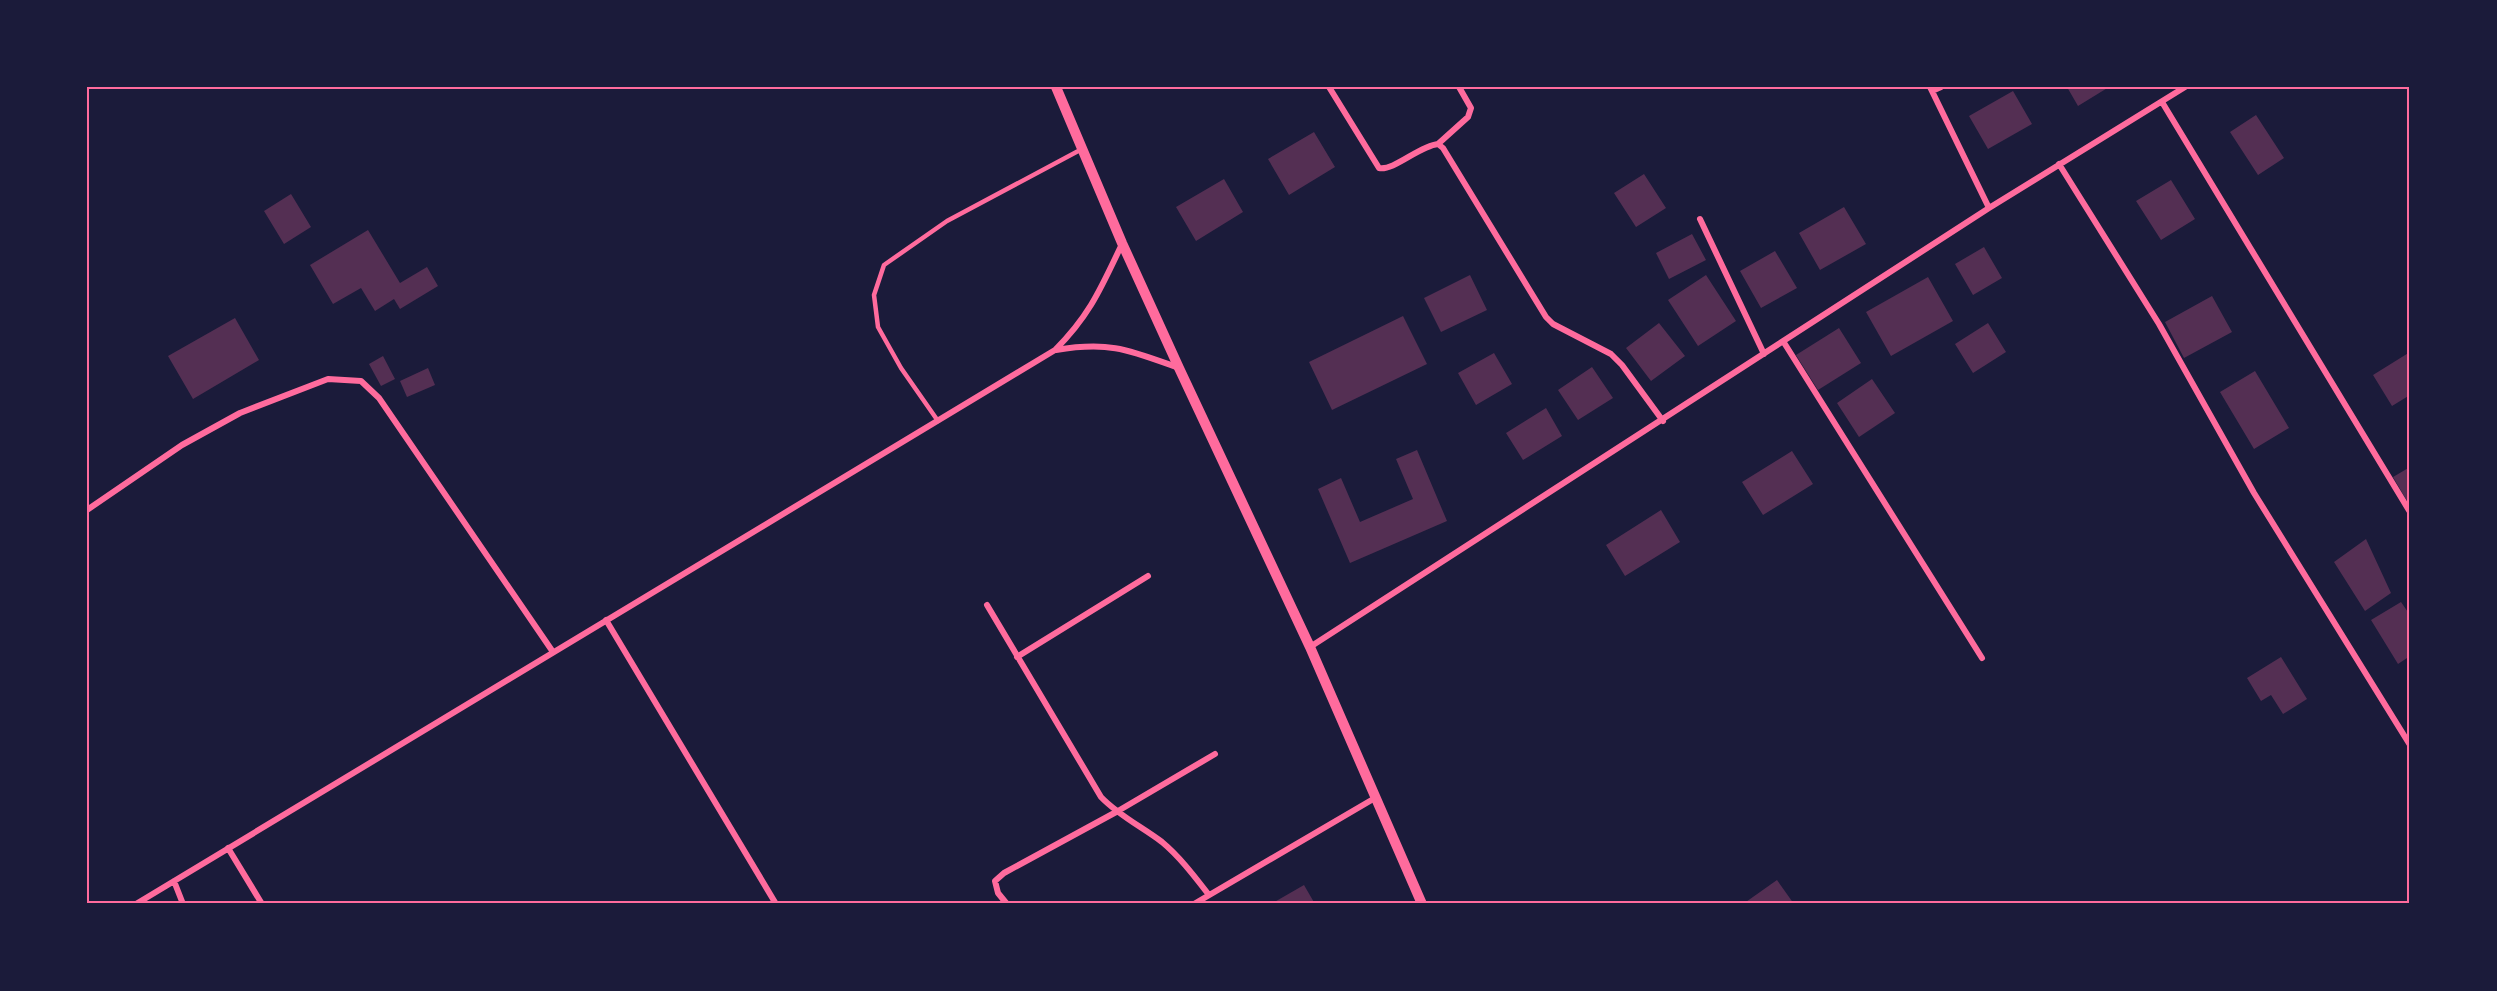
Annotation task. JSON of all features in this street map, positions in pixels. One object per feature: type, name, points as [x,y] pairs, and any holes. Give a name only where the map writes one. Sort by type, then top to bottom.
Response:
[{"type":"street","points":[[1056,87],[1122,243],[1310,646],[1422,904]]},
{"type":"street","points":[[1329,87],[1379,168],[1387,168],[1429,145],[1438,144],[1468,117],[1471,108],[1459,87]]},
{"type":"street","points":[[1941,87],[1931,89],[1989,208]]},
{"type":"street","points":[[1310,646],[1663,421],[1989,208],[2184,87]]},
{"type":"street","points":[[2162,102],[2410,512]]},
{"type":"street","points":[[1438,144],[1443,148],[1546,317],[1553,324],[1611,354],[1622,365],[1663,421]]},
{"type":"street","points":[[2059,164],[2158,324],[2254,493],[2410,745]]},
{"type":"street","points":[[1700,219],[1764,354]]},
{"type":"street","points":[[136,904],[1055,351],[1076,329],[1094,303],[1122,243]]},
{"type":"street","points":[[1783,341],[1982,658]]},
{"type":"street","points":[[1055,351],[1104,345],[1130,351],[1179,368]]},
{"type":"street","points":[[87,510],[182,446],[240,413],[328,379],[361,381],[379,398],[553,652]]},
{"type":"street","points":[[1017,657],[1148,576]]},
{"type":"street","points":[[987,605],[1101,797],[1163,843],[1189,869],[1209,895]]},
{"type":"street","points":[[606,620],[776,904]]},
{"type":"street","points":[[1006,904],[998,893],[995,881],[1004,873],[1118,811],[1215,754]]},
{"type":"street","points":[[1194,904],[1375,798]]},
{"type":"street","points":[[228,848],[262,904]]},
{"type":"street","points":[[174,881],[183,904]]},
{"type":"lane","points":[[938,421],[901,368],[878,327],[874,295],[884,265],[947,221],[1082,149]]},
{"type":"building","points":[[2067,87],[2109,87],[2078,106]]},
{"type":"building","points":[[2013,91],[2032,124],[1988,149],[1969,116]]},
{"type":"building","points":[[2256,115],[2284,158],[2258,175],[2230,132]]},
{"type":"building","points":[[1314,132],[1335,167],[1289,195],[1268,159]]},
{"type":"building","points":[[1644,174],[1666,208],[1636,227],[1614,193]]},
{"type":"building","points":[[1224,179],[1243,212],[1196,241],[1176,207]]},
{"type":"building","points":[[2171,180],[2195,219],[2161,240],[2136,201]]},
{"type":"building","points":[[291,194],[311,227],[284,244],[264,211]]},
{"type":"building","points":[[1844,207],[1866,244],[1820,270],[1799,233]]},
{"type":"building","points":[[368,230],[400,283],[427,267],[438,286],[400,309],[394,299],[375,311],[361,288],[333,304],[310,265]]},
{"type":"building","points":[[1692,234],[1706,260],[1669,279],[1656,253]]},
{"type":"building","points":[[1984,247],[2002,278],[1973,295],[1955,264]]},
{"type":"building","points":[[1775,251],[1797,288],[1761,308],[1740,271]]},
{"type":"building","points":[[1470,275],[1487,310],[1441,332],[1424,298]]},
{"type":"building","points":[[1706,275],[1736,321],[1698,346],[1668,300]]},
{"type":"building","points":[[1928,277],[1953,321],[1891,356],[1866,312]]},
{"type":"building","points":[[2212,296],[2232,332],[2184,358],[2165,322]]},
{"type":"building","points":[[1403,316],[1427,364],[1332,410],[1309,362]]},
{"type":"building","points":[[235,318],[259,360],[193,399],[168,356]]},
{"type":"building","points":[[1659,323],[1685,356],[1651,381],[1626,348]]},
{"type":"building","points":[[1988,323],[2006,352],[1973,373],[1955,344]]},
{"type":"building","points":[[1839,328],[1861,363],[1818,390],[1796,355]]},
{"type":"building","points":[[2410,352],[2410,395],[2392,406],[2373,375]]},
{"type":"building","points":[[1494,353],[1512,384],[1476,405],[1458,373]]},
{"type":"building","points":[[383,356],[395,379],[381,386],[369,364]]},
{"type":"building","points":[[1592,367],[1613,398],[1578,420],[1558,390]]},
{"type":"building","points":[[428,368],[435,385],[407,397],[400,381]]},
{"type":"building","points":[[2255,371],[2289,428],[2254,449],[2220,392]]},
{"type":"building","points":[[1872,379],[1895,413],[1859,437],[1837,403]]},
{"type":"building","points":[[1546,408],[1562,436],[1523,460],[1506,433]]},
{"type":"building","points":[[1417,450],[1447,521],[1350,563],[1318,489],[1341,478],[1360,522],[1413,499],[1396,459]]},
{"type":"building","points":[[1792,451],[1813,484],[1763,515],[1742,482]]},
{"type":"building","points":[[2410,467],[2410,506],[2393,477]]},
{"type":"building","points":[[1661,510],[1680,542],[1625,576],[1606,545]]},
{"type":"building","points":[[2366,539],[2391,593],[2365,611],[2334,562]]},
{"type":"building","points":[[2401,602],[2410,615],[2410,656],[2398,664],[2371,620]]},
{"type":"building","points":[[2281,657],[2307,699],[2283,714],[2271,695],[2261,701],[2247,678]]},
{"type":"building","points":[[1777,880],[1794,904],[1743,904]]},
{"type":"building","points":[[1304,885],[1315,904],[1271,904]]}]
